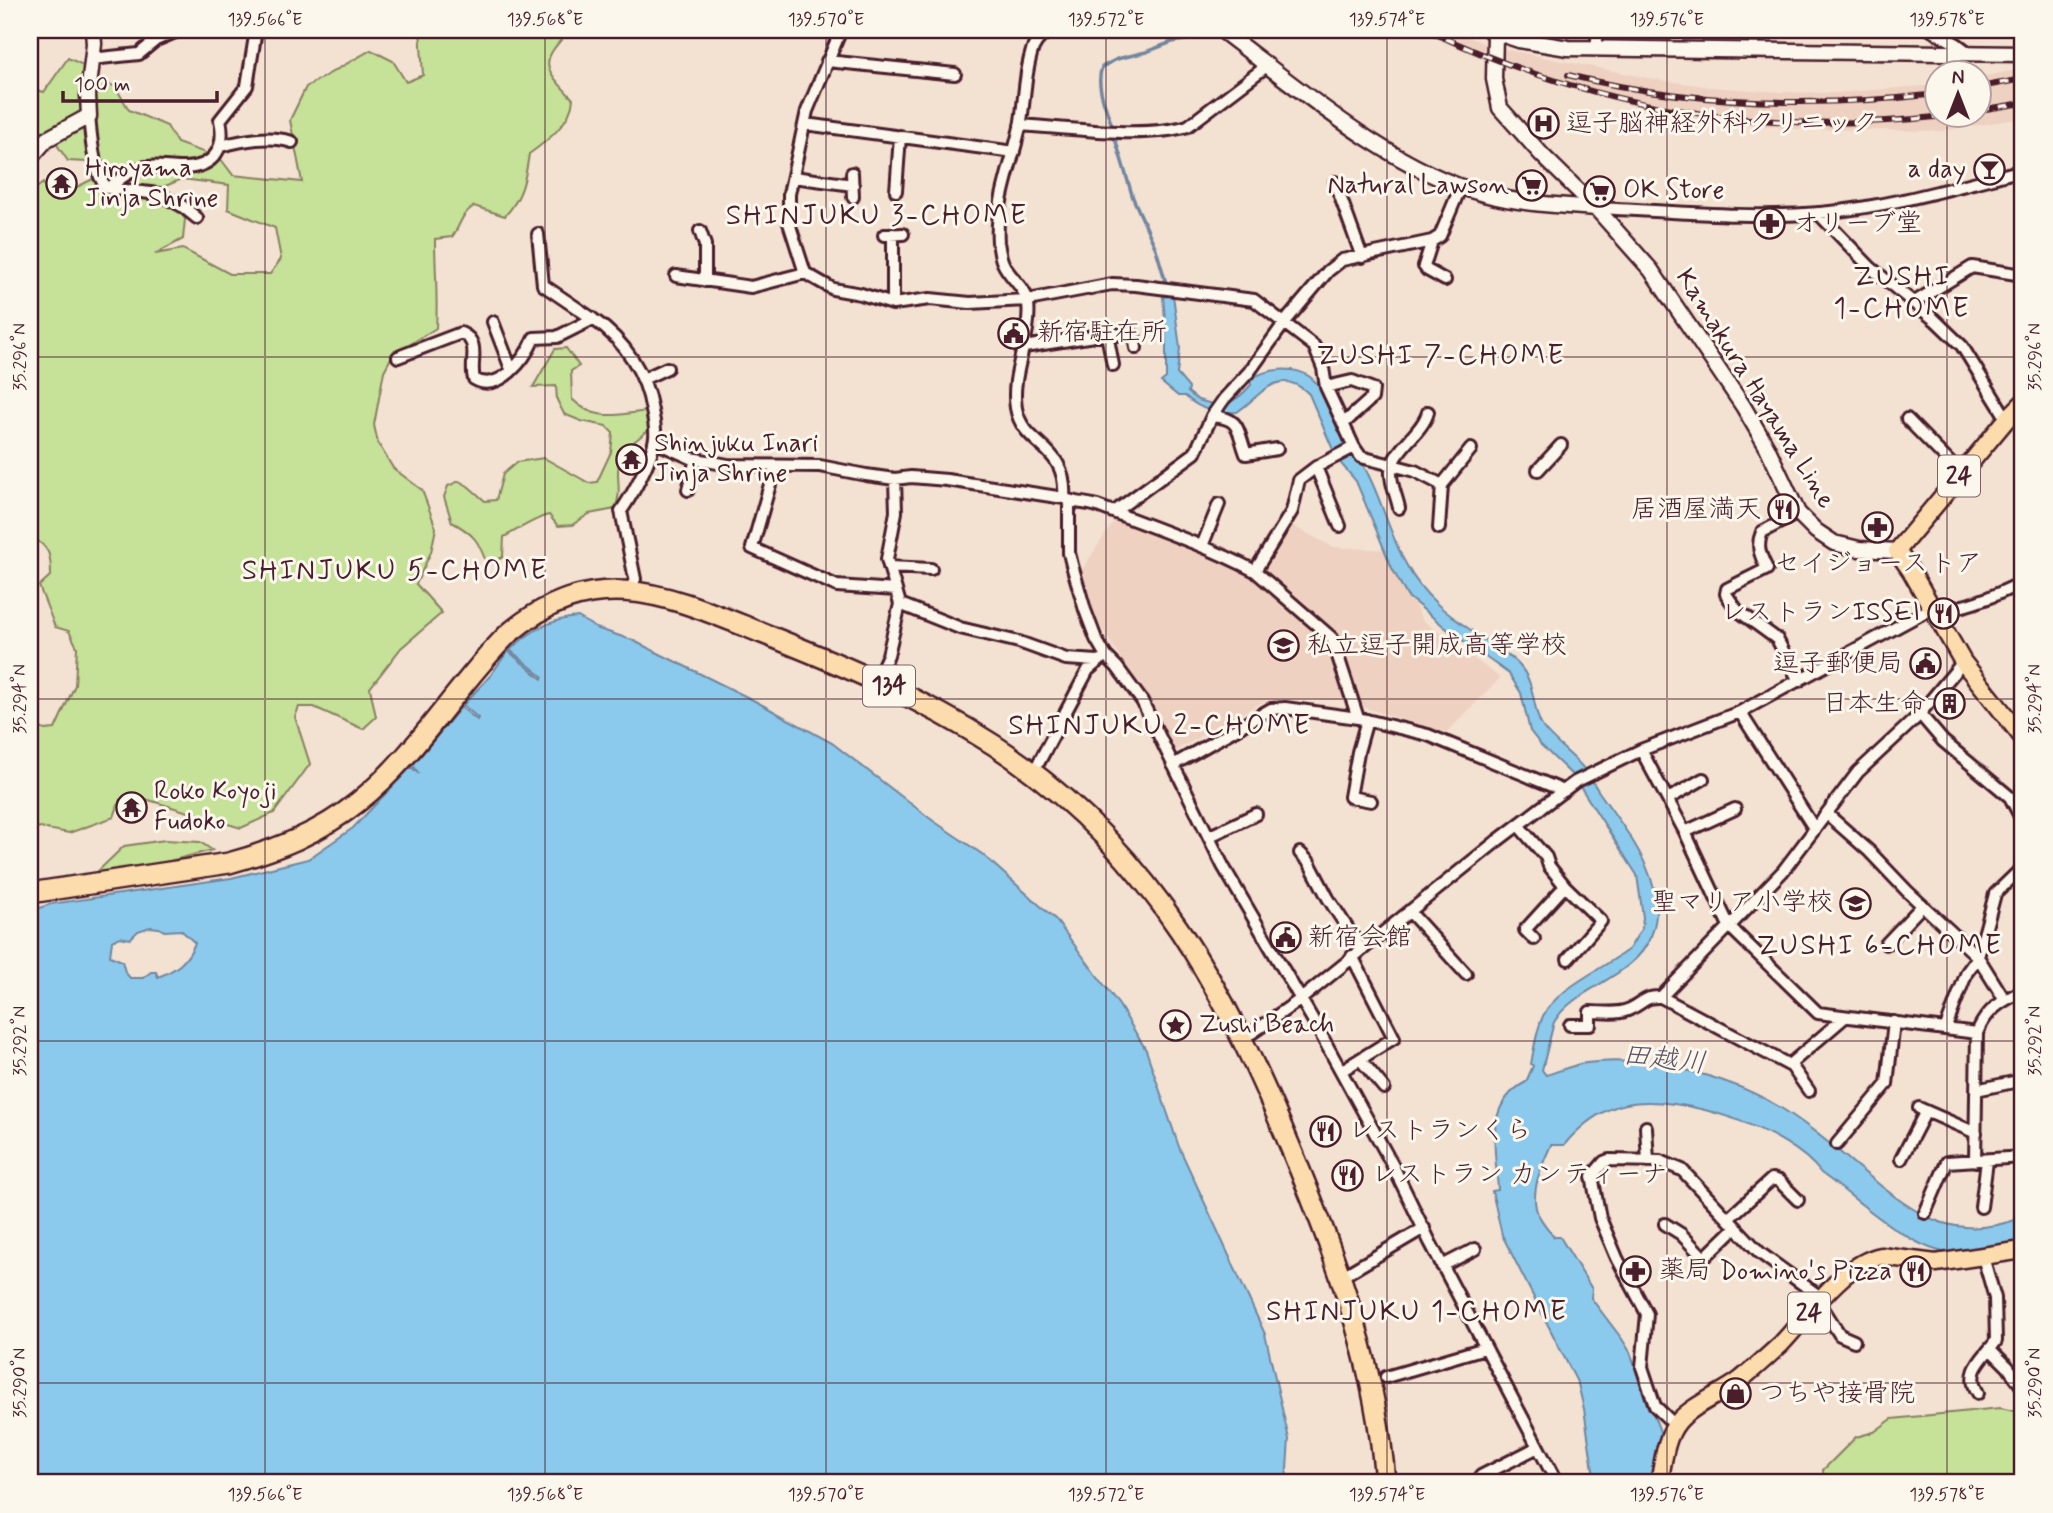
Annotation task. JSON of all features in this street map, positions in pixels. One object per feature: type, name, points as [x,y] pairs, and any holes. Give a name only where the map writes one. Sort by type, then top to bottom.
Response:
[{"type":"highway","name":"134","points":[[30,892],[229,863],[302,838],[337,817],[380,782],[492,650],[527,619],[558,603],[593,593],[627,591],[665,596],[850,668],[927,706],[1020,763],[1090,822],[1122,854],[1160,901],[1223,1000],[1271,1101],[1341,1277],[1364,1350],[1373,1392],[1385,1483]]},
{"type":"main road","points":[[30,158],[47,139],[89,116],[93,30]]},
{"type":"main road","points":[[1221,30],[1376,144],[1439,178],[1509,200],[1596,208]]},
{"type":"main road","points":[[1492,32],[1543,45],[1597,49],[2023,54]]},
{"type":"main road","name":"Kamakura Hayama Line","points":[[1492,32],[1494,79],[1500,108],[1651,270],[1743,406],[1767,447],[1798,513],[1816,531],[1834,543],[1859,549],[1897,551]]},
{"type":"main road","name":"24","points":[[1897,551],[2023,403]]},
{"type":"main road","points":[[1897,551],[1911,570],[1963,662],[2023,738]]},
{"type":"main road","name":"24","points":[[1675,1424],[1684,1415],[1719,1395],[1758,1365],[1858,1265],[1881,1256],[1936,1263],[2023,1250]]},
{"type":"main road","points":[[1659,1483],[1675,1424]]},
{"type":"street","points":[[92,59],[139,54],[156,40],[180,30]]},
{"type":"street","points":[[109,188],[125,175],[141,168],[187,169],[216,156],[221,146],[220,120],[247,86],[256,30]]},
{"type":"street","points":[[841,30],[807,111],[788,206],[789,223],[805,273],[833,289],[893,304],[930,299],[971,303],[1028,300],[1112,284],[1254,300],[1314,346],[1323,368],[1326,387],[1352,448],[1360,457],[1415,471],[1442,485]]},
{"type":"street","points":[[1051,30],[1038,39],[1030,60],[1020,125],[1000,214],[998,242],[1002,262],[1028,300],[1028,326],[1015,392],[1016,409],[1020,421],[1062,468],[1066,482],[1069,553],[1101,659]]},
{"type":"street","points":[[1597,49],[1598,30]]},
{"type":"street","points":[[1931,30],[1969,54]]},
{"type":"street","points":[[827,61],[956,74]]},
{"type":"street","points":[[1020,125],[1150,132],[1188,127],[1268,65]]},
{"type":"street","points":[[89,116],[94,155],[103,183],[109,188],[159,194],[182,206],[197,218]]},
{"type":"street","points":[[805,124],[1014,152]]},
{"type":"street","points":[[896,191],[900,136]]},
{"type":"street","points":[[221,146],[253,140],[283,139],[292,142]]},
{"type":"street","points":[[1596,208],[1756,214],[1818,213],[1893,202],[2023,170]]},
{"type":"street","points":[[793,177],[852,179],[853,197]]},
{"type":"street","points":[[1335,182],[1362,257]]},
{"type":"street","points":[[1114,512],[1195,453],[1213,414],[1224,398],[1249,372],[1285,322],[1328,271],[1342,260],[1432,241],[1440,236],[1461,186]]},
{"type":"street","points":[[1818,213],[1871,268],[1962,346],[2007,419]]},
{"type":"street","points":[[700,231],[705,245],[705,281]]},
{"type":"street","points":[[538,234],[543,285],[612,334],[626,349],[650,395],[655,442],[636,488],[621,511],[635,579],[633,584]]},
{"type":"street","points":[[893,234],[893,304]]},
{"type":"street","points":[[1432,241],[1424,266],[1445,280]]},
{"type":"street","points":[[1913,303],[1972,267],[2023,275]]},
{"type":"street","points":[[676,276],[751,287],[805,273]]},
{"type":"street","points":[[398,357],[461,333],[470,337],[474,345],[474,379],[482,384],[491,383],[522,360],[534,338],[557,338],[593,319]]},
{"type":"street","points":[[493,323],[511,369]]},
{"type":"street","points":[[1024,347],[1107,334],[1134,335],[1136,348]]},
{"type":"street","points":[[1107,334],[1113,365]]},
{"type":"street","points":[[643,379],[667,368]]},
{"type":"street","points":[[1326,387],[1352,381],[1373,389],[1372,398],[1343,424]]},
{"type":"street","points":[[1399,508],[1390,473],[1392,466],[1406,442],[1426,421],[1428,412]]},
{"type":"street","points":[[1213,414],[1235,422],[1245,454],[1277,450]]},
{"type":"street","points":[[1907,419],[1961,474]]},
{"type":"street","points":[[655,442],[696,459],[728,465],[820,466],[895,479],[911,477],[947,480],[1089,502],[1202,546],[1255,571],[1332,638],[1362,719],[1350,797],[1371,801]]},
{"type":"street","points":[[1538,470],[1561,445]]},
{"type":"street","points":[[1255,571],[1290,517],[1298,480],[1352,448]]},
{"type":"street","points":[[1439,528],[1442,485],[1471,449]]},
{"type":"street","points":[[688,490],[696,459]]},
{"type":"street","points":[[775,467],[752,548],[837,586],[896,590]]},
{"type":"street","points":[[1316,467],[1340,526]]},
{"type":"street","points":[[881,670],[888,655],[900,604],[887,559],[896,512],[895,479]]},
{"type":"street","points":[[1202,546],[1219,504]]},
{"type":"street","points":[[1798,513],[1762,532],[1758,541],[1767,569],[1727,589],[1726,594],[1737,610],[1777,639],[1799,681]]},
{"type":"street","points":[[889,568],[931,569]]},
{"type":"street","points":[[1252,1033],[1301,999],[1575,782],[1641,750],[1740,712],[1931,608],[1942,610],[1996,595],[2023,582]]},
{"type":"street","points":[[900,604],[960,628],[1019,642],[1066,659],[1101,659],[1116,667],[1142,701],[1223,866],[1341,1071],[1557,1483]]},
{"type":"street","points":[[1039,762],[1088,670],[1101,659]]},
{"type":"street","points":[[1661,996],[1783,871],[1858,772],[1920,714],[1963,662]]},
{"type":"street","points":[[1173,765],[1271,709],[1285,708],[1362,719],[1428,735],[1563,791]]},
{"type":"street","points":[[1740,712],[1814,828]]},
{"type":"street","points":[[1920,714],[1943,741],[2010,797],[2023,822]]},
{"type":"street","points":[[1641,750],[1685,832],[1728,926],[1818,1013],[1977,1033]]},
{"type":"street","points":[[1668,799],[1703,779]]},
{"type":"street","points":[[1685,832],[1735,807]]},
{"type":"street","points":[[1210,836],[1256,814]]},
{"type":"street","points":[[1827,814],[1978,957],[2004,999]]},
{"type":"street","points":[[1518,825],[1565,886],[1601,921],[1568,958]]},
{"type":"street","points":[[1300,853],[1308,862],[1356,953],[1394,1038],[1341,1071]]},
{"type":"street","points":[[1946,1027],[1967,972],[1978,957],[1996,894],[2023,867]]},
{"type":"street","points":[[1535,939],[1525,930],[1565,886]]},
{"type":"street","points":[[1886,944],[1922,906]]},
{"type":"street","points":[[1409,911],[1466,974]]},
{"type":"street","points":[[1981,1207],[1981,1161],[1976,1133],[1977,1033],[1982,1020],[2004,999],[2023,992]]},
{"type":"street","points":[[1570,1025],[1590,1025],[1590,1012],[1617,1013],[1630,1010],[1649,996],[1661,996],[1790,1064],[1810,1091]]},
{"type":"street","points":[[1790,1064],[1845,1017]]},
{"type":"street","points":[[1837,1144],[1887,1084],[1894,1022]]},
{"type":"street","points":[[1360,1059],[1384,1088]]},
{"type":"street","points":[[1976,1090],[2023,1080]]},
{"type":"street","points":[[1901,1159],[1923,1110],[1976,1133]]},
{"type":"street","points":[[1646,1127],[1648,1161]]},
{"type":"street","points":[[1925,1213],[1947,1162],[2023,1157]]},
{"type":"street","points":[[1675,1424],[1655,1406],[1642,1367],[1647,1314],[1617,1258],[1600,1218],[1592,1176],[1604,1162],[1648,1161],[1672,1164],[1682,1170],[1760,1253],[1821,1300],[1840,1335],[1854,1341]]},
{"type":"street","points":[[1665,1224],[1681,1234],[1701,1261],[1772,1180],[1779,1181],[1798,1200]]},
{"type":"street","points":[[1341,1277],[1424,1228]]},
{"type":"street","points":[[1442,1266],[1475,1249]]},
{"type":"street","points":[[1978,1393],[1973,1383],[1973,1373],[1977,1363],[1996,1341],[1995,1298],[1983,1257]]},
{"type":"street","points":[[1386,1377],[1485,1348]]},
{"type":"street","points":[[1990,1349],[2008,1367],[2023,1388]]},
{"type":"street","points":[[1481,1476],[1538,1447]]},
{"type":"shaded area","points":[[1419,30],[1453,30],[1485,44],[1485,60]]},
{"type":"shaded area","points":[[1502,49],[1653,79],[1710,87],[1836,93],[1924,86],[1924,130],[1947,130],[1941,131],[1794,129],[1710,120],[1611,100],[1501,66]]},
{"type":"shaded area","points":[[2023,69],[2023,118],[1994,123],[1994,74]]},
{"type":"shaded area","name":"私立逗子開成高等学校","points":[[1116,518],[1255,577],[1287,523],[1333,547],[1388,550],[1422,620],[1500,678],[1446,733],[1341,700],[1266,700],[1174,751],[1153,707],[1100,626],[1078,576]]},
{"type":"green space","points":[[420,30],[570,30],[553,50],[548,64],[555,79],[573,99],[568,116],[550,137],[529,154],[522,187],[516,202],[505,216],[474,206],[463,217],[452,237],[435,239],[436,328],[392,356],[384,371],[374,425],[378,443],[393,468],[422,490],[436,528],[431,552],[416,584],[442,613],[401,648],[370,688],[376,717],[363,729],[314,707],[299,707],[295,717],[310,764],[274,813],[241,828],[142,798],[120,800],[114,817],[69,833],[30,826],[30,724],[45,730],[55,729],[75,685],[77,647],[69,631],[55,627],[39,586],[51,575],[49,556],[45,547],[30,535],[30,193],[43,183],[51,200],[95,178],[88,162],[68,161],[57,145],[44,134],[30,148],[30,88],[44,92],[68,58],[83,65],[95,81],[115,86],[129,110],[167,126],[177,143],[220,158],[233,175],[302,182],[290,120],[306,87],[371,50],[393,61],[406,82],[423,75]],"holes":[[[182,179],[229,185],[228,209],[275,228],[281,259],[270,274],[230,274],[183,249],[155,254],[183,239],[185,219],[169,204],[148,197]]]},
{"type":"green space","points":[[566,348],[579,366],[571,371],[572,399],[598,414],[647,411],[650,429],[629,447],[621,458],[618,471],[619,494],[615,509],[589,514],[572,525],[558,526],[549,515],[539,518],[504,537],[503,557],[487,565],[475,539],[452,522],[444,497],[448,486],[459,481],[485,501],[496,500],[503,474],[517,462],[544,458],[589,483],[597,482],[611,452],[613,433],[606,426],[564,414],[557,400],[556,386],[533,387],[555,349]]},
{"type":"green space","points":[[165,840],[200,842],[212,850],[158,864],[95,874],[124,846]]},
{"type":"green space","points":[[2000,1408],[2023,1413],[2023,1483],[1824,1483],[1823,1470],[1856,1437],[1874,1432],[1892,1419]]},
{"type":"water","points":[[1173,295],[1180,348],[1177,374],[1189,388],[1188,392],[1198,400],[1212,404],[1229,402],[1251,385],[1250,379],[1272,371],[1303,373],[1321,389],[1350,451],[1367,472],[1395,541],[1413,576],[1429,596],[1449,614],[1506,653],[1525,672],[1544,729],[1587,773],[1643,860],[1656,897],[1656,917],[1651,936],[1632,963],[1576,999],[1554,1022],[1542,1070],[1546,1075],[1581,1064],[1609,1061],[1659,1065],[1709,1076],[1756,1094],[1789,1113],[1887,1191],[1922,1214],[1958,1227],[1999,1224],[2023,1217],[2023,1242],[1954,1253],[1938,1251],[1885,1222],[1784,1142],[1731,1118],[1674,1104],[1648,1102],[1617,1106],[1592,1119],[1564,1145],[1551,1145],[1538,1179],[1536,1206],[1540,1217],[1554,1237],[1560,1237],[1592,1289],[1591,1298],[1630,1352],[1662,1437],[1651,1483],[1595,1483],[1578,1384],[1502,1235],[1492,1191],[1498,1190],[1495,1130],[1503,1103],[1512,1091],[1526,1082],[1533,1066],[1531,1064],[1539,1028],[1550,1006],[1570,988],[1629,949],[1642,928],[1637,875],[1574,777],[1530,731],[1521,693],[1509,674],[1407,596],[1392,568],[1356,481],[1337,459],[1309,394],[1288,382],[1278,383],[1261,392],[1237,412],[1222,412],[1203,408],[1185,396],[1178,396],[1161,382],[1166,378],[1163,297]]},
{"type":"water","points":[[578,617],[596,628],[632,640],[755,701],[832,743],[932,820],[982,854],[1055,919],[1119,1005],[1146,1050],[1179,1147],[1265,1334],[1289,1439],[1286,1483],[30,1483],[30,911],[51,904],[231,878],[308,859],[353,828],[411,767],[419,774],[413,765],[461,707],[477,720],[463,705],[490,676],[508,651],[542,679],[543,677],[510,650],[541,627],[558,620]],"holes":[[[150,927],[164,931],[181,930],[195,943],[192,950],[180,965],[158,977],[156,972],[151,972],[143,978],[130,978],[122,961],[110,956],[112,941],[120,937],[130,939],[138,931]]]},
{"type":"waterway","points":[[1112,126],[1101,89],[1102,67],[1117,59],[1172,42],[1213,35]]},
{"type":"waterway","points":[[1114,135],[1133,198],[1156,249],[1166,283]]},
{"type":"tunnel","points":[[720,629],[731,606]]},
{"type":"railway","points":[[1427,30],[1553,80],[1680,110],[1745,119],[1810,123],[1924,118]]},
{"type":"railway","points":[[1568,75],[1660,93],[1752,101],[1845,101],[1924,95]]},
{"type":"railway","points":[[1994,84],[2023,79]]},
{"type":"railway","points":[[1994,108],[2023,103]]},
{"type":"place","name":"逗子脳神経外科クリニック","points":[[1543,124]]},
{"type":"place","name":"a day","points":[[1989,170]]},
{"type":"place","name":"Hiroyama Jinja Shrine","points":[[62,184]]},
{"type":"place","name":"Natural Lawson","points":[[1532,186]]},
{"type":"place","name":"OK Store","points":[[1600,191]]},
{"type":"place","name":"オリーブ堂","points":[[1770,224]]},
{"type":"place","name":"新宿駐在所","points":[[1014,333]]},
{"type":"place","name":"Shinjuku Inari Jinja Shrine","points":[[631,459]]},
{"type":"place","name":"居酒屋満天","points":[[1784,510]]},
{"type":"place","name":"セイジョーストア","points":[[1878,528]]},
{"type":"place","name":"レストランISSEI","points":[[1943,613]]},
{"type":"place","name":"私立逗子開成高等学校","points":[[1284,646]]},
{"type":"place","name":"逗子郵便局","points":[[1926,664]]},
{"type":"place","name":"日本生命","points":[[1949,704]]},
{"type":"place","name":"Roko Koyoji Fudoko","points":[[131,807]]},
{"type":"place","name":"聖マリア小学校","points":[[1856,903]]},
{"type":"place","name":"新宿会館","points":[[1285,938]]},
{"type":"place","name":"Zushi Beach","points":[[1176,1025]]},
{"type":"place","name":"レストランくら","points":[[1325,1131]]},
{"type":"place","name":"レストラン カンティーナ","points":[[1348,1175]]},
{"type":"place","name":"薬局","points":[[1636,1271]]},
{"type":"place","name":"Domino's Pizza","points":[[1915,1272]]},
{"type":"place","name":"つちや接骨院","points":[[1736,1394]]},
{"type":"district","name":"SHINJUKU 3-CHOME","points":[[877,216]]},
{"type":"district","name":"ZUSHI 1-CHOME","points":[[1902,293]]},
{"type":"district","name":"ZUSHI 7-CHOME","points":[[1441,356]]},
{"type":"district","name":"SHINJUKU 5-CHOME","points":[[395,571]]},
{"type":"district","name":"SHINJUKU 2-CHOME","points":[[1160,726]]},
{"type":"district","name":"ZUSHI 6-CHOME","points":[[1880,946]]},
{"type":"district","name":"SHINJUKU 1-CHOME","points":[[1417,1312]]},
{"type":"water label","name":"田越川","points":[[1664,1060]]}]
